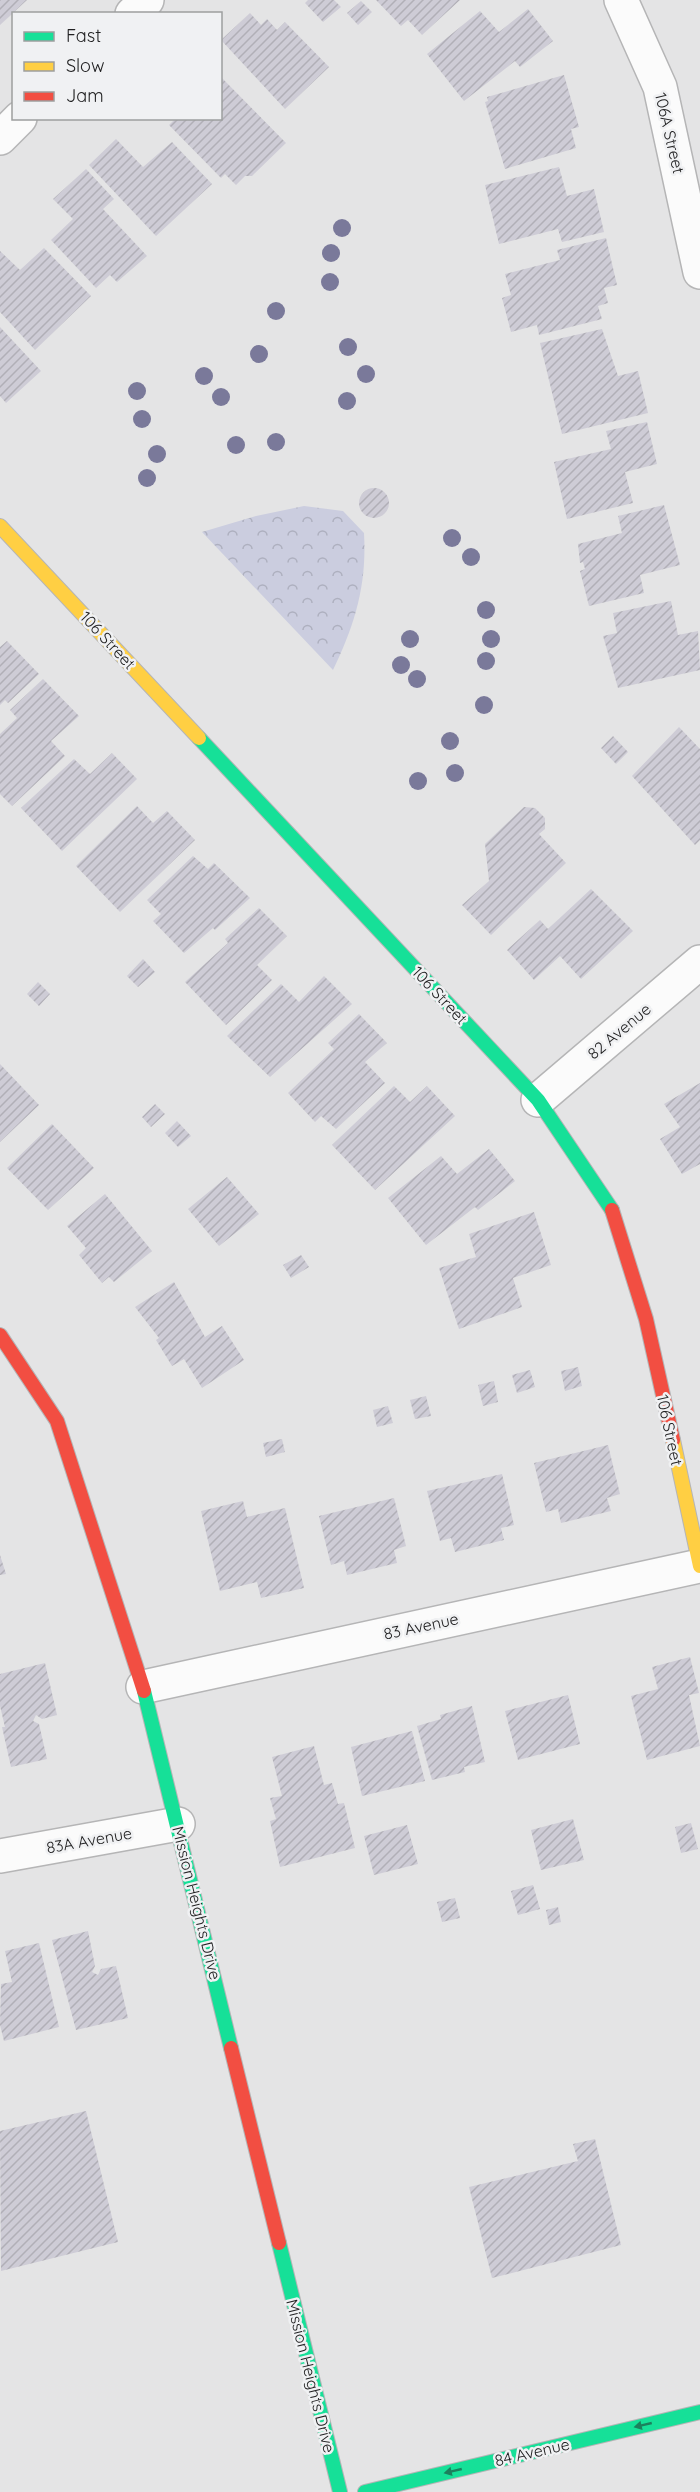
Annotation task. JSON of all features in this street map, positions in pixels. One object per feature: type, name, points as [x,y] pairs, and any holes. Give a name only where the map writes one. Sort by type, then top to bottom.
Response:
[{"type":"street","points":[[134,12],[147,0]]},
{"type":"street","name":"106A Street","points":[[621,0],[660,87],[700,272]]},
{"type":"street","points":[[0,138],[18,120]]},
{"type":"street","name":"106 Street","points":[[0,526],[538,1100],[610,1205],[646,1318],[699,1566]]},
{"type":"street","name":"82 Avenue","points":[[538,1100],[700,962]]},
{"type":"street","name":"Mission Heights Drive","points":[[0,1335],[57,1421],[143,1687],[340,2492]]},
{"type":"street","name":"83 Avenue","points":[[143,1687],[699,1566]]},
{"type":"street","name":"83A Avenue","points":[[0,1856],[178,1824]]},
{"type":"street","name":"84 Avenue","points":[[365,2492],[700,2412]]},
{"type":"green space","points":[[304,506],[343,511],[364,533],[364,570],[358,604],[348,636],[333,670],[202,532],[256,516]]},
{"type":"building","points":[[0,0],[27,0],[12,12],[0,25]]},
{"type":"building","points":[[308,0],[334,0],[341,7],[323,22],[305,3]]},
{"type":"building","points":[[376,0],[460,0],[422,35],[408,20],[401,26]]},
{"type":"building","points":[[361,1],[372,12],[358,25],[347,13]]},
{"type":"building","points":[[528,9],[553,41],[520,67],[515,61],[464,101],[427,54],[480,11],[499,32]]},
{"type":"building","points":[[250,13],[261,25],[267,19],[277,30],[285,22],[329,67],[285,109],[222,39]]},
{"type":"building","points":[[564,75],[579,127],[571,129],[576,148],[505,169],[485,102],[488,101],[487,97]]},
{"type":"building","points":[[222,78],[286,143],[252,176],[245,176],[236,185],[225,174],[221,178],[169,125],[174,120],[222,120]]},
{"type":"building","points":[[116,139],[143,167],[172,142],[212,184],[156,236],[89,165]]},
{"type":"building","points":[[559,167],[567,196],[594,189],[604,232],[562,242],[558,229],[499,244],[485,185]]},
{"type":"building","points":[[86,169],[114,199],[103,209],[147,256],[117,282],[110,275],[96,288],[51,240],[73,219],[53,199]]},
{"type":"building","points":[[606,238],[617,285],[604,288],[608,303],[598,306],[602,319],[539,335],[537,325],[511,332],[502,298],[511,295],[505,274],[560,260],[557,250]]},
{"type":"building","points":[[44,248],[91,296],[35,350],[0,312],[0,251],[20,270]]},
{"type":"building","points":[[0,327],[41,371],[6,403],[0,396]]},
{"type":"building","points":[[602,329],[618,376],[638,371],[648,413],[562,434],[540,343]]},
{"type":"building","points":[[647,422],[657,464],[625,472],[633,503],[567,519],[554,462],[611,449],[606,431]]},
{"type":"building","points":[[374,488],[385,492],[389,503],[385,514],[374,518],[363,514],[359,503],[363,492]]},
{"type":"building","points":[[664,505],[680,565],[640,575],[644,593],[589,606],[580,571],[585,569],[583,562],[580,563],[578,544],[622,533],[618,516]]},
{"type":"building","points":[[671,601],[678,635],[698,631],[700,670],[618,688],[603,636],[617,633],[613,613]]},
{"type":"building","points":[[7,641],[39,674],[8,703],[5,700],[0,705],[0,647]]},
{"type":"building","points":[[43,679],[79,716],[51,741],[65,756],[12,806],[0,794],[0,734],[17,718],[10,710]]},
{"type":"building","points":[[679,727],[700,749],[700,840],[695,845],[632,776]]},
{"type":"building","points":[[613,736],[628,752],[616,764],[601,748]]},
{"type":"building","points":[[112,753],[137,779],[62,851],[21,808],[74,759],[90,774]]},
{"type":"building","points":[[137,806],[153,823],[167,811],[195,840],[120,912],[76,866]]},
{"type":"building","points":[[524,807],[535,808],[545,818],[545,829],[539,834],[566,863],[491,935],[462,905],[489,881],[485,844]]},
{"type":"building","points":[[193,856],[208,869],[214,863],[250,898],[215,930],[213,928],[184,953],[153,921],[161,914],[147,900]]},
{"type":"building","points":[[591,889],[633,931],[581,979],[560,956],[534,980],[507,950],[540,920],[548,929]]},
{"type":"building","points":[[259,908],[287,936],[257,965],[272,980],[226,1025],[185,982],[228,943],[225,939]]},
{"type":"building","points":[[143,959],[155,972],[138,987],[127,976]]},
{"type":"building","points":[[324,976],[352,1004],[270,1077],[227,1036],[281,984],[299,1002]]},
{"type":"building","points":[[38,982],[50,994],[39,1006],[27,994]]},
{"type":"building","points":[[359,1014],[387,1043],[365,1062],[385,1083],[336,1129],[321,1116],[315,1122],[288,1093],[334,1049],[328,1043]]},
{"type":"building","points":[[0,1064],[39,1105],[0,1142]]},
{"type":"building","points":[[700,1083],[700,1164],[682,1174],[660,1139],[680,1127],[664,1104]]},
{"type":"building","points":[[394,1086],[410,1102],[427,1086],[455,1116],[375,1190],[332,1145]]},
{"type":"building","points":[[155,1104],[165,1114],[151,1127],[142,1117]]},
{"type":"building","points":[[177,1121],[191,1136],[178,1147],[165,1133]]},
{"type":"building","points":[[52,1124],[94,1168],[48,1210],[7,1168]]},
{"type":"building","points":[[489,1149],[515,1181],[478,1210],[475,1207],[426,1245],[388,1198],[441,1156],[457,1174]]},
{"type":"building","points":[[227,1177],[259,1214],[219,1246],[188,1209]]},
{"type":"building","points":[[105,1194],[152,1251],[114,1282],[109,1277],[102,1283],[79,1255],[86,1248],[67,1226]]},
{"type":"building","points":[[534,1212],[551,1265],[513,1278],[522,1307],[459,1329],[439,1268],[476,1257],[469,1234]]},
{"type":"building","points":[[301,1255],[309,1267],[291,1278],[283,1265]]},
{"type":"building","points":[[174,1282],[205,1337],[222,1326],[244,1360],[202,1388],[184,1359],[172,1366],[156,1340],[159,1338],[135,1307]]},
{"type":"building","points":[[578,1367],[582,1386],[565,1391],[561,1371]]},
{"type":"building","points":[[530,1370],[535,1387],[517,1393],[512,1375]]},
{"type":"building","points":[[494,1381],[498,1402],[483,1406],[478,1385]]},
{"type":"building","points":[[426,1396],[431,1416],[415,1419],[410,1400]]},
{"type":"building","points":[[388,1406],[393,1423],[377,1427],[373,1410]]},
{"type":"building","points":[[282,1439],[285,1452],[266,1457],[263,1443]]},
{"type":"building","points":[[608,1445],[620,1494],[607,1498],[611,1511],[561,1523],[558,1509],[546,1512],[534,1463]]},
{"type":"building","points":[[502,1474],[514,1525],[501,1528],[504,1540],[455,1552],[451,1538],[440,1541],[427,1491]]},
{"type":"building","points":[[394,1498],[406,1546],[394,1550],[397,1563],[347,1575],[344,1561],[331,1565],[319,1516]]},
{"type":"building","points":[[243,1501],[247,1517],[285,1508],[304,1588],[261,1598],[257,1582],[220,1591],[201,1511]]},
{"type":"building","points":[[0,1555],[6,1574],[0,1575]]},
{"type":"building","points":[[690,1657],[699,1693],[689,1695],[700,1746],[647,1760],[631,1696],[658,1689],[652,1667]]},
{"type":"building","points":[[45,1663],[57,1715],[42,1719],[36,1715],[33,1721],[39,1724],[47,1759],[11,1767],[2,1727],[5,1727],[0,1706],[0,1674]]},
{"type":"building","points":[[568,1695],[580,1744],[518,1760],[505,1711]]},
{"type":"building","points":[[472,1706],[485,1762],[464,1767],[465,1772],[432,1780],[417,1726],[441,1719],[440,1715]]},
{"type":"building","points":[[412,1731],[425,1781],[362,1796],[351,1747]]},
{"type":"building","points":[[314,1746],[324,1785],[332,1783],[338,1804],[344,1803],[355,1848],[280,1867],[270,1821],[276,1819],[270,1798],[282,1796],[272,1757]]},
{"type":"building","points":[[573,1819],[584,1860],[541,1870],[531,1830]]},
{"type":"building","points":[[691,1823],[698,1849],[681,1853],[675,1827]]},
{"type":"building","points":[[407,1825],[418,1864],[374,1875],[364,1836]]},
{"type":"building","points":[[533,1885],[540,1909],[518,1915],[511,1891]]},
{"type":"building","points":[[455,1898],[460,1918],[442,1922],[437,1902]]},
{"type":"building","points":[[558,1907],[561,1922],[549,1925],[546,1910]]},
{"type":"building","points":[[88,1931],[95,1966],[92,1972],[98,1975],[101,1969],[116,1966],[128,2018],[76,2030],[52,1940]]},
{"type":"building","points":[[39,1943],[59,2027],[4,2041],[0,2025],[1,1984],[12,1982],[5,1951]]},
{"type":"building","points":[[86,2111],[118,2242],[1,2271],[0,2131]]},
{"type":"building","points":[[595,2139],[621,2245],[492,2278],[469,2187],[578,2161],[573,2144]]},
{"type":"traffic: fast","points":[[199,738],[538,1100],[612,1210]]},
{"type":"traffic: fast","points":[[144,1691],[231,2048]]},
{"type":"traffic: fast","points":[[279,2243],[340,2492]]},
{"type":"traffic: fast","points":[[365,2492],[700,2412]]},
{"type":"traffic: slow","points":[[0,526],[199,738]]},
{"type":"traffic: slow","points":[[673,1440],[700,1566]]},
{"type":"traffic: jam","points":[[612,1210],[646,1319],[673,1440]]},
{"type":"traffic: jam","points":[[0,1335],[57,1421],[144,1691]]},
{"type":"traffic: jam","points":[[231,2048],[279,2243]]}]
